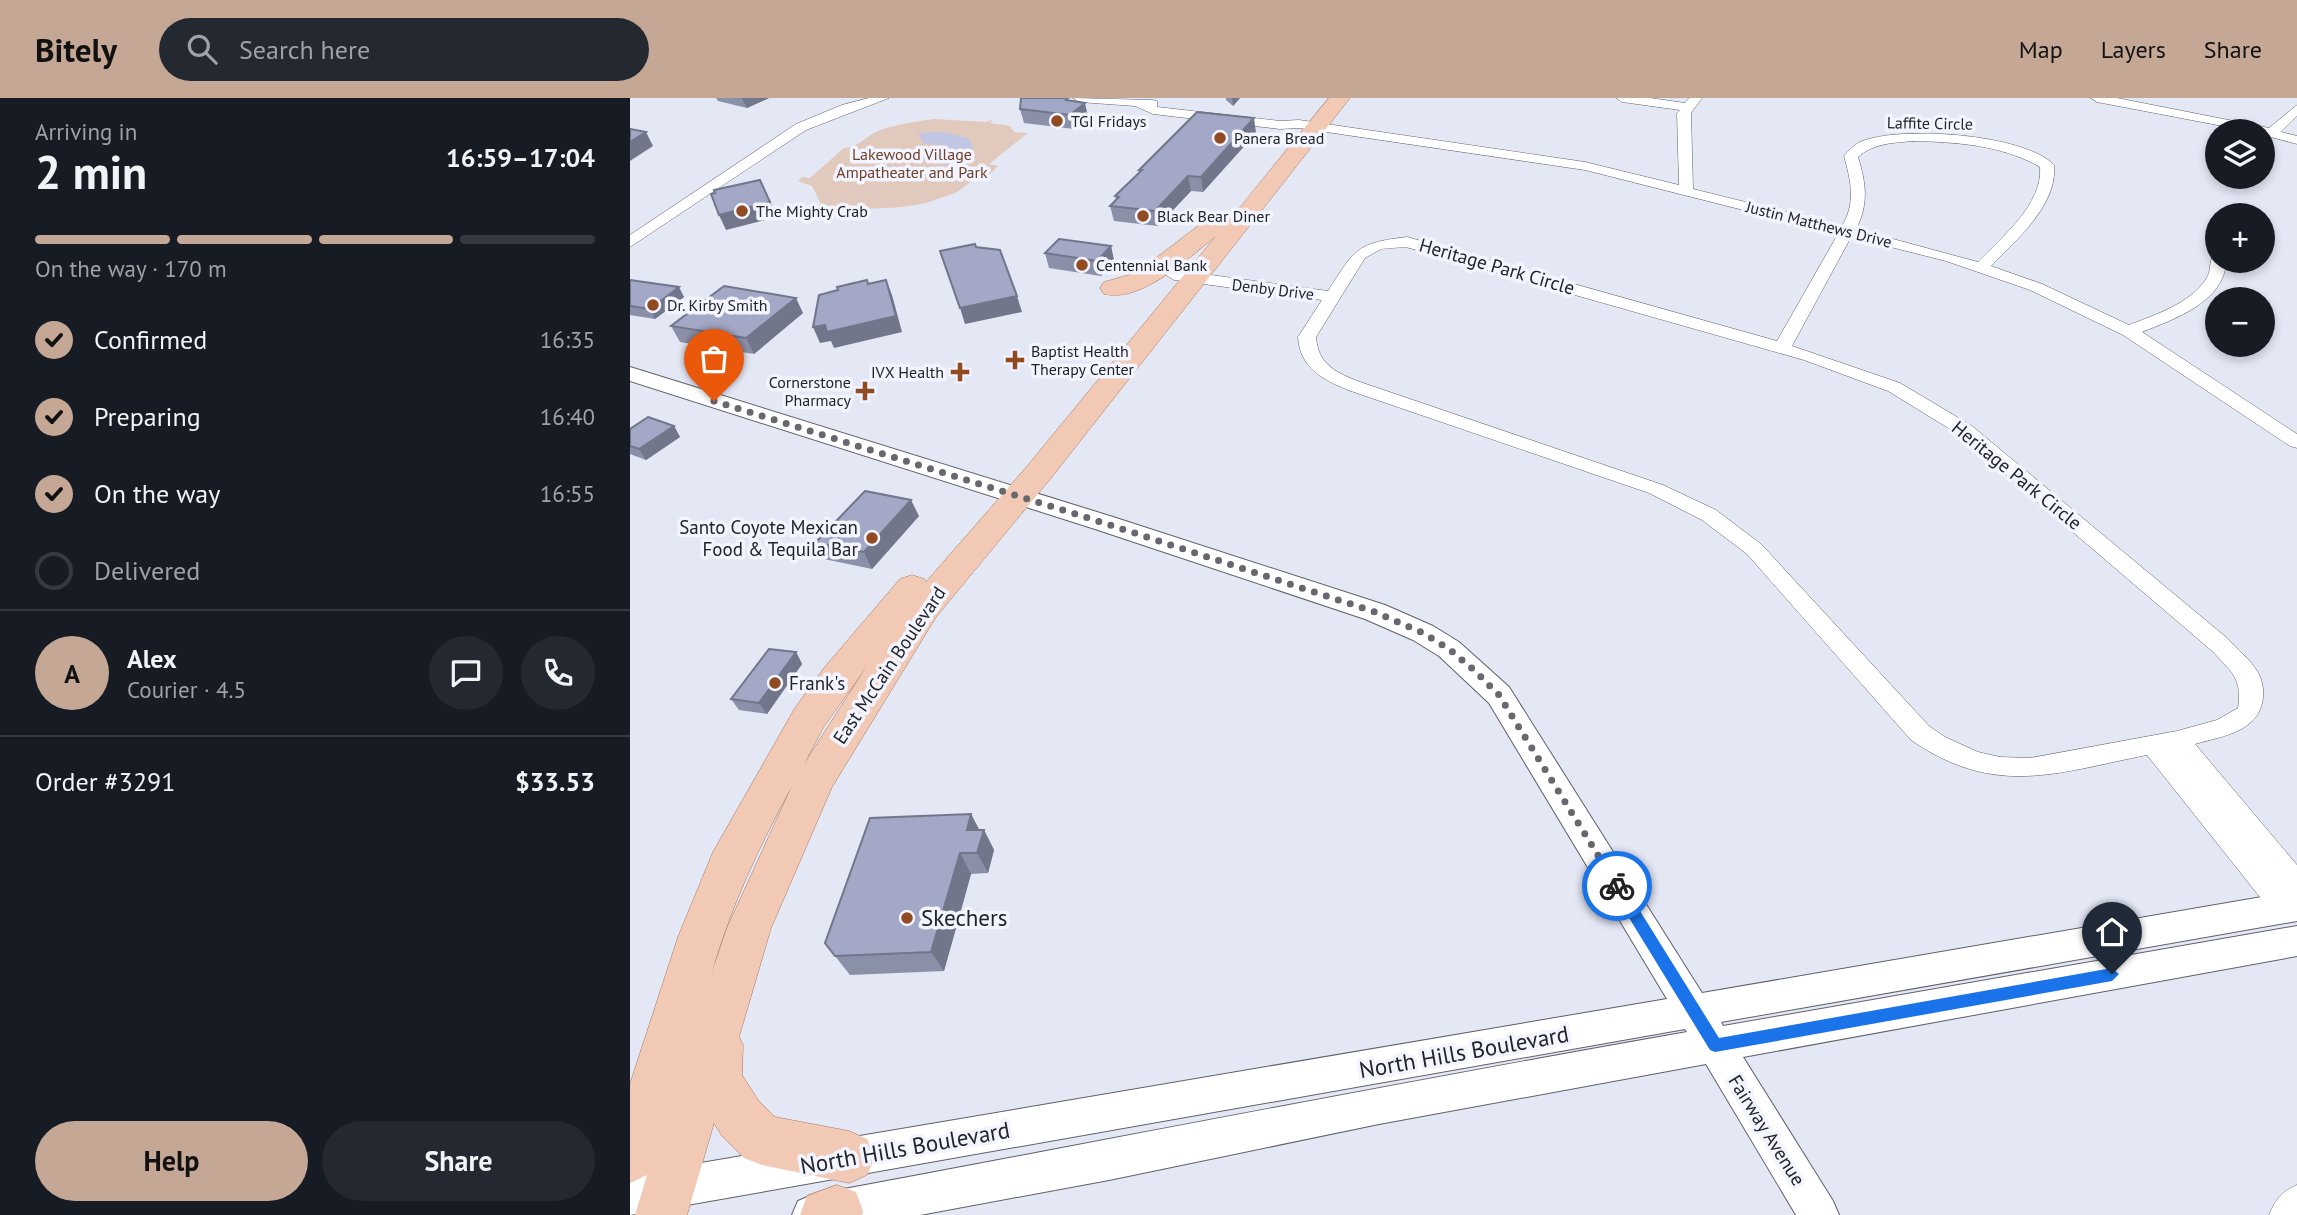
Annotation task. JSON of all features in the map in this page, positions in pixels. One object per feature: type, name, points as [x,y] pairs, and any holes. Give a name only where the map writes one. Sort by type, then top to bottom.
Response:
[{"type":"main road","name":"East McCain Boulevard","points":[[630,1157],[700,937],[734,852],[809,718],[837,678],[1004,494],[1189,272],[1308,125],[1321,98]]},
{"type":"main road","name":"East McCain Boulevard","points":[[1189,272],[1215,225],[1308,125],[1340,98]]},
{"type":"main road","points":[[1112,288],[1145,278],[1215,225]]},
{"type":"main road","name":"East McCain Boulevard","points":[[653,1200],[720,1022],[749,928],[814,781],[924,608],[1004,494]]},
{"type":"main road","points":[[720,1022],[719,1076],[740,1118],[762,1140],[849,1157]]},
{"type":"main road","points":[[630,1107],[670,1038]]},
{"type":"street","points":[[630,242],[802,127],[846,108],[883,98]]},
{"type":"street","name":"Justin Matthews Drive","points":[[1079,98],[1240,121],[1308,125],[1555,160],[1847,230],[1982,267],[2036,287],[2129,331],[2297,442]]},
{"type":"street","points":[[1622,98],[1691,103]]},
{"type":"street","points":[[2097,98],[2208,119]]},
{"type":"street","points":[[1686,190],[1684,113],[1691,103]]},
{"type":"street","points":[[2275,129],[2297,110]]},
{"type":"street","points":[[2275,133],[2297,140]]},
{"type":"street","name":"Laffite Circle","points":[[1847,230],[1859,204],[1860,185],[1851,156],[1857,147],[1880,140],[1941,138],[2015,148],[2038,157],[2047,165],[2047,182],[2036,206],[1982,267]]},
{"type":"street","points":[[1782,348],[1847,230]]},
{"type":"street","name":"Heritage Park Circle","points":[[1407,242],[1782,348],[1864,374],[1894,387],[1946,416],[1983,443],[2227,652],[2248,675],[2252,694],[2249,711],[2243,718],[2223,727],[2030,768],[2000,767],[1973,760],[1936,744],[1920,733],[1754,549],[1709,515],[1656,489],[1354,386],[1320,370],[1309,358],[1307,337],[1359,255],[1385,243],[1407,242]]},
{"type":"street","name":"Denby Drive","points":[[1189,272],[1334,292]]},
{"type":"street","points":[[2129,331],[2187,304],[2210,287],[2218,273]]},
{"type":"street","name":"Fairway Avenue","points":[[630,374],[1375,612],[1423,633],[1449,649],[1475,671],[1506,706],[1816,1213]]},
{"type":"street","points":[[2164,741],[2293,899]]},
{"type":"street","name":"North Hills Boulevard","points":[[653,1200],[849,1157],[1694,1011],[2293,899]]},
{"type":"street","name":"North Hills Boulevard","points":[[825,1214],[1378,1105],[2297,941]]},
{"type":"street","points":[[2284,1215],[2297,1201]]},
{"type":"green space","name":"Lakewood Village Ampatheater and Park","points":[[934,119],[985,122],[993,120],[990,123],[1010,126],[1014,132],[1028,133],[989,164],[998,166],[988,176],[975,179],[955,193],[915,205],[819,212],[820,202],[812,186],[798,181],[802,177],[810,178],[844,148],[858,144],[878,131]]},
{"type":"water","points":[[942,132],[968,138],[973,147],[958,162],[938,164],[934,158],[943,154],[943,145],[924,144],[918,133]]},
{"type":"building","points":[[1021,98],[1068,98],[1066,100],[1085,103],[1070,115],[1020,109]]},
{"type":"building","points":[[1197,112],[1254,118],[1201,177],[1188,176],[1155,211],[1110,206],[1119,197],[1115,196],[1142,170],[1139,170]]},
{"type":"building","points":[[630,129],[646,132],[630,142]]},
{"type":"building","points":[[760,180],[770,202],[719,215],[711,194],[715,193],[714,190]]},
{"type":"building","points":[[1059,239],[1111,246],[1097,261],[1045,253]]},
{"type":"building","points":[[975,244],[976,247],[1000,250],[1017,296],[960,308],[940,251]]},
{"type":"building","points":[[630,280],[679,287],[650,309],[630,306]]},
{"type":"building","points":[[867,280],[868,284],[886,280],[896,316],[827,332],[825,325],[813,327],[819,295],[838,290],[837,287]]},
{"type":"building","points":[[724,286],[796,298],[746,338],[671,326]]},
{"type":"building","points":[[648,417],[674,426],[639,449],[630,446],[630,429]]},
{"type":"building","points":[[865,491],[911,500],[864,552],[815,543]]},
{"type":"building","points":[[769,649],[796,652],[759,703],[731,699]]},
{"type":"building","name":"Skechers","points":[[971,814],[967,830],[984,830],[977,853],[960,853],[931,952],[835,956],[825,943],[870,818]]},
{"type":"way so far","points":[[714,401],[1104,523],[1375,612],[1423,633],[1449,649],[1499,695],[1617,886]]},
{"type":"place","name":"TGI Fridays","points":[[1057,121]]},
{"type":"place","name":"Panera Bread","points":[[1220,138]]},
{"type":"place","name":"The Mighty Crab","points":[[742,211]]},
{"type":"place","name":"Black Bear Diner","points":[[1143,216]]},
{"type":"place","name":"Centennial Bank","points":[[1082,265]]},
{"type":"place","name":"Dr. Kirby Smith","points":[[653,305]]},
{"type":"place","name":"Baptist Health Therapy Center","points":[[1015,360]]},
{"type":"place","name":"IVX Health","points":[[960,372]]},
{"type":"place","name":"Cornerstone Pharmacy","points":[[865,391]]},
{"type":"place","name":"Santo Coyote Mexican Food & Tequila Bar","points":[[872,538]]},
{"type":"place","name":"Frank's","points":[[775,683]]},
{"type":"place","name":"Skechers","points":[[907,918]]},
{"type":"route","points":[[1617,886],[1715,1045],[2112,974]]}]
